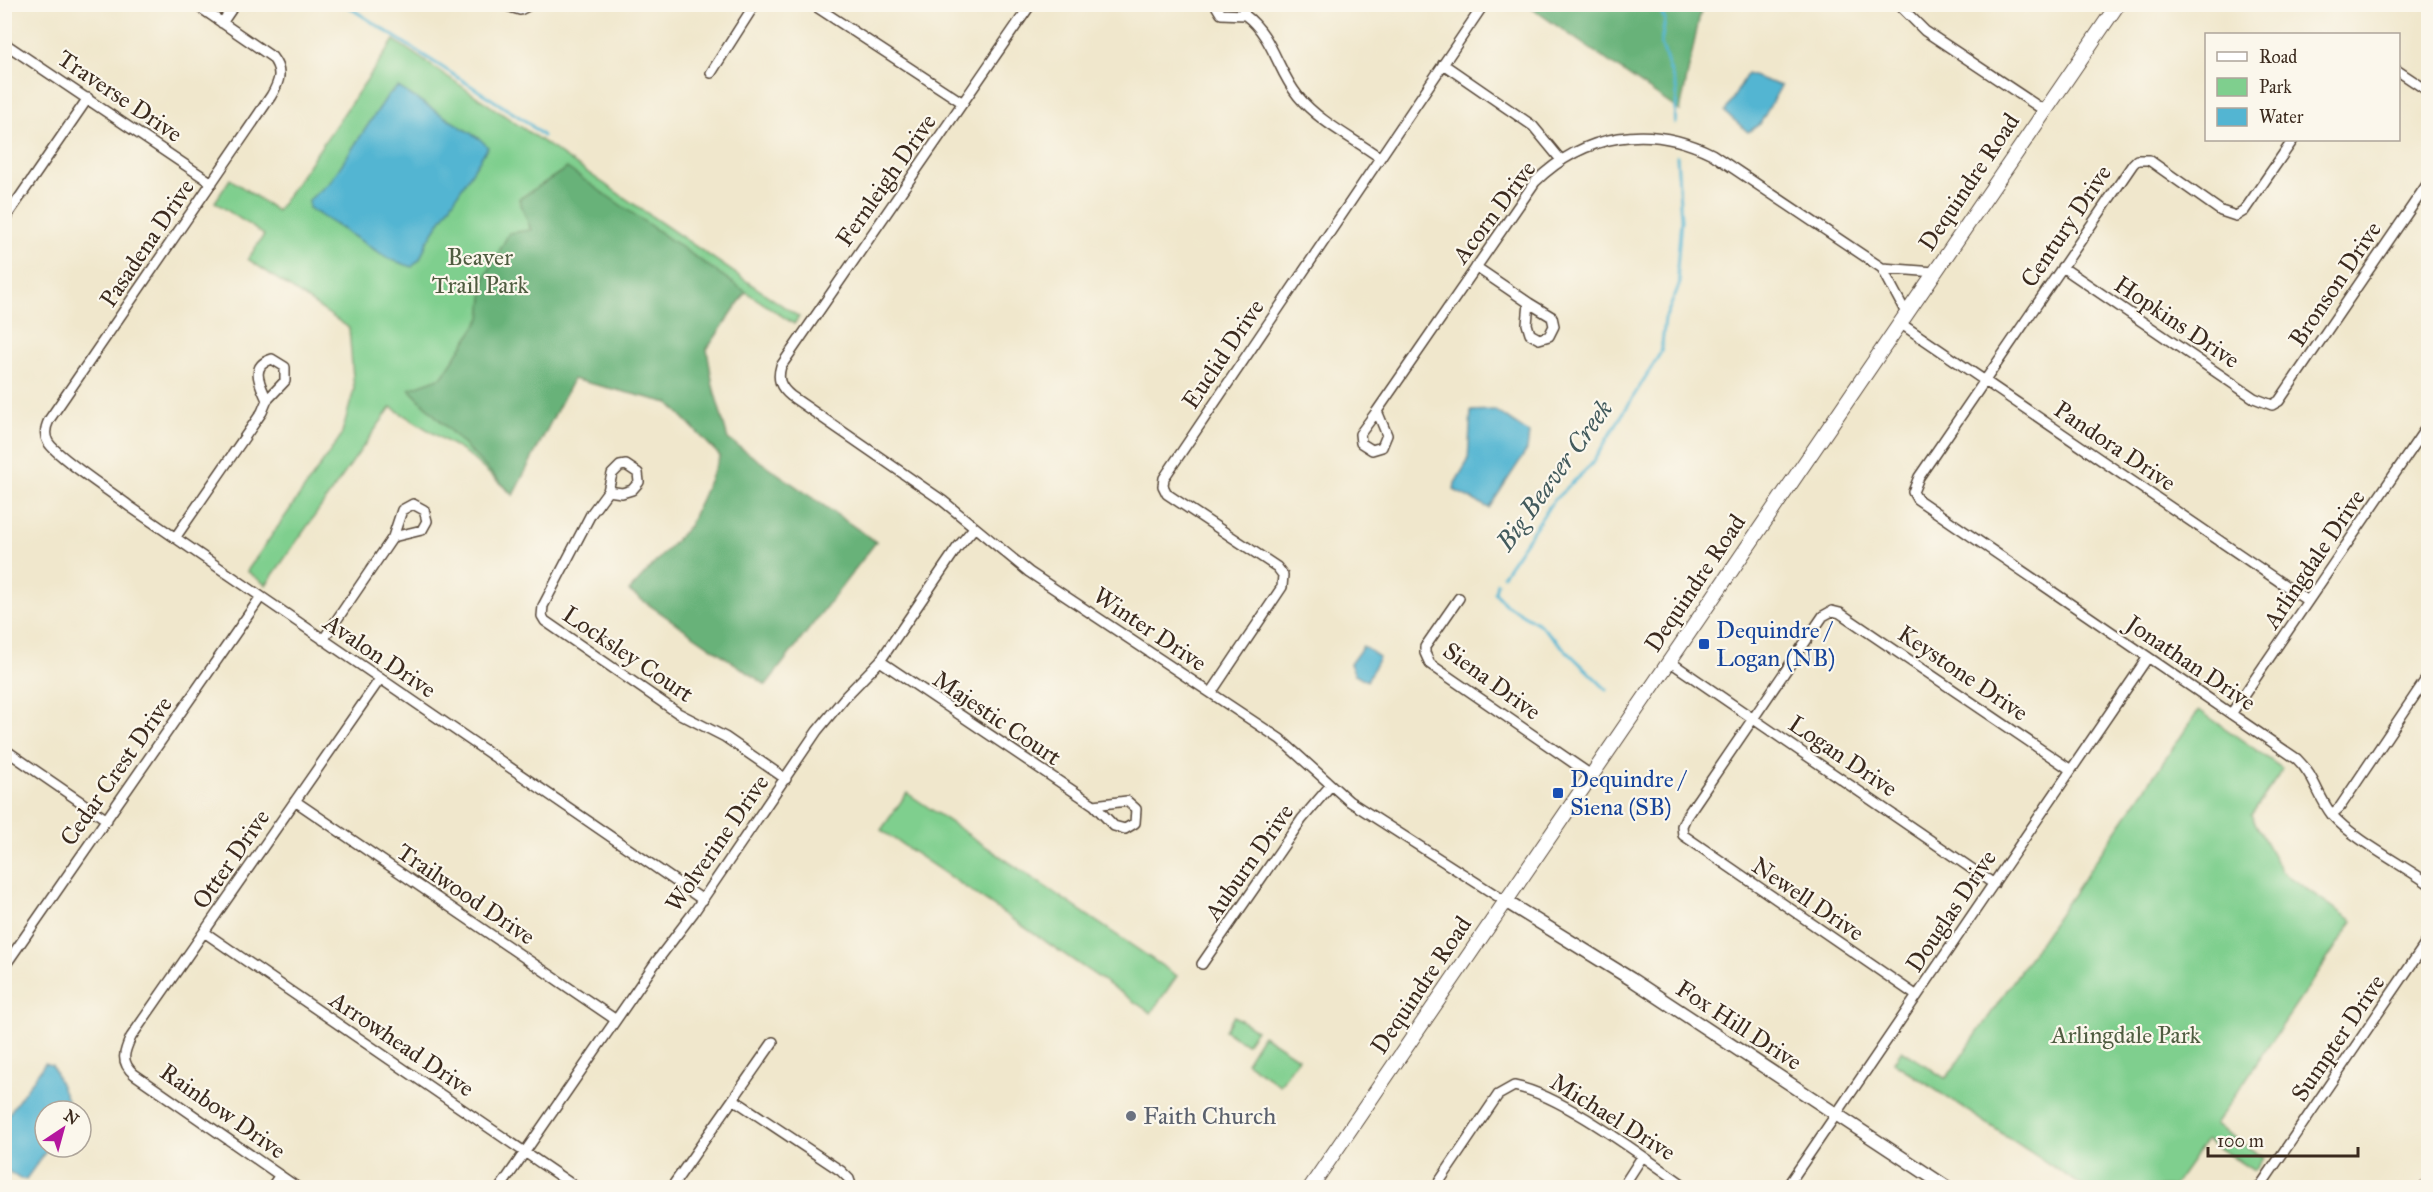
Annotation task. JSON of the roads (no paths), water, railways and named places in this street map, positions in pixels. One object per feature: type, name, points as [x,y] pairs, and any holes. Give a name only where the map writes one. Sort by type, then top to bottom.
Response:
[{"type":"main road","name":"Dequindre Road","points":[[1310,1188],[2118,4]]},
{"type":"street","points":[[195,4],[222,23],[235,4]]},
{"type":"street","points":[[500,4],[520,10],[531,4]]},
{"type":"street","points":[[711,73],[755,4]]},
{"type":"street","points":[[812,4],[963,104]]},
{"type":"street","name":"Fernleigh Drive","points":[[779,380],[782,366],[1031,4]]},
{"type":"street","points":[[1215,4],[1217,10],[1226,16],[1245,15]]},
{"type":"street","points":[[1242,4],[1245,15],[1262,32],[1290,85],[1306,105],[1379,157]]},
{"type":"street","name":"Euclid Drive","points":[[1211,693],[1282,587],[1283,575],[1277,567],[1167,494],[1163,486],[1164,478],[1484,4]]},
{"type":"street","points":[[1898,4],[1925,31],[2045,111]]},
{"type":"street","name":"Pasadena Drive","points":[[45,434],[49,420],[277,87],[280,73],[272,57],[222,23]]},
{"type":"street","name":"Traverse Drive","points":[[4,44],[212,183]]},
{"type":"street","points":[[1443,64],[1533,126],[1561,160]]},
{"type":"street","points":[[2400,72],[2428,91]]},
{"type":"street","points":[[4,219],[88,98]]},
{"type":"street","name":"Acorn Drive","points":[[1377,411],[1526,193],[1561,160],[1582,147],[1612,138],[1645,135],[1681,141],[1722,160],[1882,268],[1935,272]]},
{"type":"street","name":"Century Drive","points":[[1913,492],[1918,477],[2061,267],[2138,160],[2149,160],[2221,211],[2235,216],[2244,211],[2292,141]]},
{"type":"street","name":"Bronson Drive","points":[[2272,405],[2279,401],[2428,183]]},
{"type":"street","points":[[1476,267],[1529,303]]},
{"type":"street","name":"Hopkins Drive","points":[[2061,267],[2254,398],[2272,405]]},
{"type":"street","name":"Acorn Drive","points":[[1882,268],[1903,318]]},
{"type":"street","name":"Pandora Drive","points":[[1903,318],[1985,380],[2308,601]]},
{"type":"street","name":"Winter Drive","points":[[779,380],[791,396],[932,494],[1029,572],[1290,747],[1331,785],[1383,824],[1505,901]]},
{"type":"street","points":[[175,538],[262,412],[267,400]]},
{"type":"street","name":"Arlingdale Drive","points":[[2231,714],[2428,425]]},
{"type":"street","name":"Avalon Drive","points":[[45,434],[60,455],[175,538],[703,900]]},
{"type":"street","name":"Locksley Court","points":[[608,490],[591,514],[543,606],[542,616],[545,621],[678,713],[724,736],[786,779]]},
{"type":"street","name":"Jonathan Drive","points":[[1913,492],[1917,499],[2304,766],[2332,814],[2350,830],[2428,883]]},
{"type":"street","name":"Wolverine Drive","points":[[500,1188],[830,715],[880,661],[951,556],[974,528]]},
{"type":"street","points":[[323,640],[393,537]]},
{"type":"street","name":"Cedar Crest Drive","points":[[4,967],[260,598]]},
{"type":"street","name":"Siena Drive","points":[[1458,598],[1425,647],[1430,664],[1591,776]]},
{"type":"street","name":"Keystone Drive","points":[[1754,719],[1823,616],[1832,611],[1840,613],[2071,770]]},
{"type":"street","name":"Douglas Drive","points":[[1786,1188],[2148,657]]},
{"type":"street","name":"Majestic Court","points":[[880,661],[1094,805]]},
{"type":"street","name":"Logan Drive","points":[[1669,661],[1994,884]]},
{"type":"street","points":[[2332,814],[2340,807],[2428,676]]},
{"type":"street","name":"Otter Drive","points":[[126,1066],[123,1058],[131,1037],[380,679]]},
{"type":"street","name":"Newell Drive","points":[[1754,719],[1686,817],[1682,830],[1691,843],[1917,996]]},
{"type":"street","points":[[4,749],[107,820]]},
{"type":"street","name":"Auburn Drive","points":[[1202,964],[1302,819],[1331,785]]},
{"type":"street","name":"Trailwood Drive","points":[[295,801],[616,1020]]},
{"type":"street","name":"Fox Hill Drive","points":[[1505,901],[1631,979],[1948,1188]]},
{"type":"street","name":"Arrowhead Drive","points":[[204,932],[577,1188]]},
{"type":"street","name":"Sumpter Drive","points":[[2259,1188],[2428,940]]},
{"type":"street","points":[[671,1188],[773,1042]]},
{"type":"street","name":"Rainbow Drive","points":[[126,1066],[297,1187]]},
{"type":"street","name":"Michael Drive","points":[[1434,1188],[1498,1095],[1514,1086],[1532,1090],[1562,1105],[1688,1188]]},
{"type":"street","points":[[733,1099],[841,1171],[849,1179],[852,1188]]},
{"type":"street","points":[[1622,1188],[1642,1157]]},
{"type":"street","points":[[272,1188],[280,1175]]},
{"type":"street","points":[[2424,1188],[2428,1182]]},
{"type":"water","points":[[1747,74],[1781,86],[1760,124],[1748,132],[1725,112]]},
{"type":"water","points":[[398,87],[480,139],[488,147],[427,242],[420,259],[412,267],[389,259],[309,208],[309,200],[330,182],[388,95]]},
{"type":"water","points":[[1495,410],[1529,433],[1527,450],[1489,508],[1454,490],[1455,483],[1468,461],[1471,411]]},
{"type":"water","points":[[1363,646],[1379,657],[1367,681],[1355,674],[1350,664]]},
{"type":"water","points":[[45,1063],[52,1065],[67,1099],[33,1099],[33,1159],[40,1159],[26,1179],[20,1179],[5,1169],[5,1119]]},
{"type":"waterway","points":[[344,4],[527,122],[543,136]]},
{"type":"waterway","name":"Big Beaver Creek","points":[[1654,4],[1659,8],[1665,20],[1661,43],[1677,91],[1675,123]]},
{"type":"waterway","name":"Big Beaver Creek","points":[[1503,575],[1553,501],[1591,465],[1661,352],[1665,319],[1680,283],[1677,268],[1681,220],[1677,156]]},
{"type":"waterway","name":"Big Beaver Creek","points":[[1497,583],[1495,592],[1505,604],[1539,624],[1607,690]]},
{"type":"place","name":"Dequindre / Logan (NB)","points":[[1704,644]]},
{"type":"place","name":"Dequindre / Siena (SB)","points":[[1558,793]]},
{"type":"place","name":"Faith Church","points":[[1131,1116]]},
{"type":"park label","name":"Beaver Trail Park","points":[[480,271]]},
{"type":"park label","name":"Arlingdale Park","points":[[2126,1035]]}]
